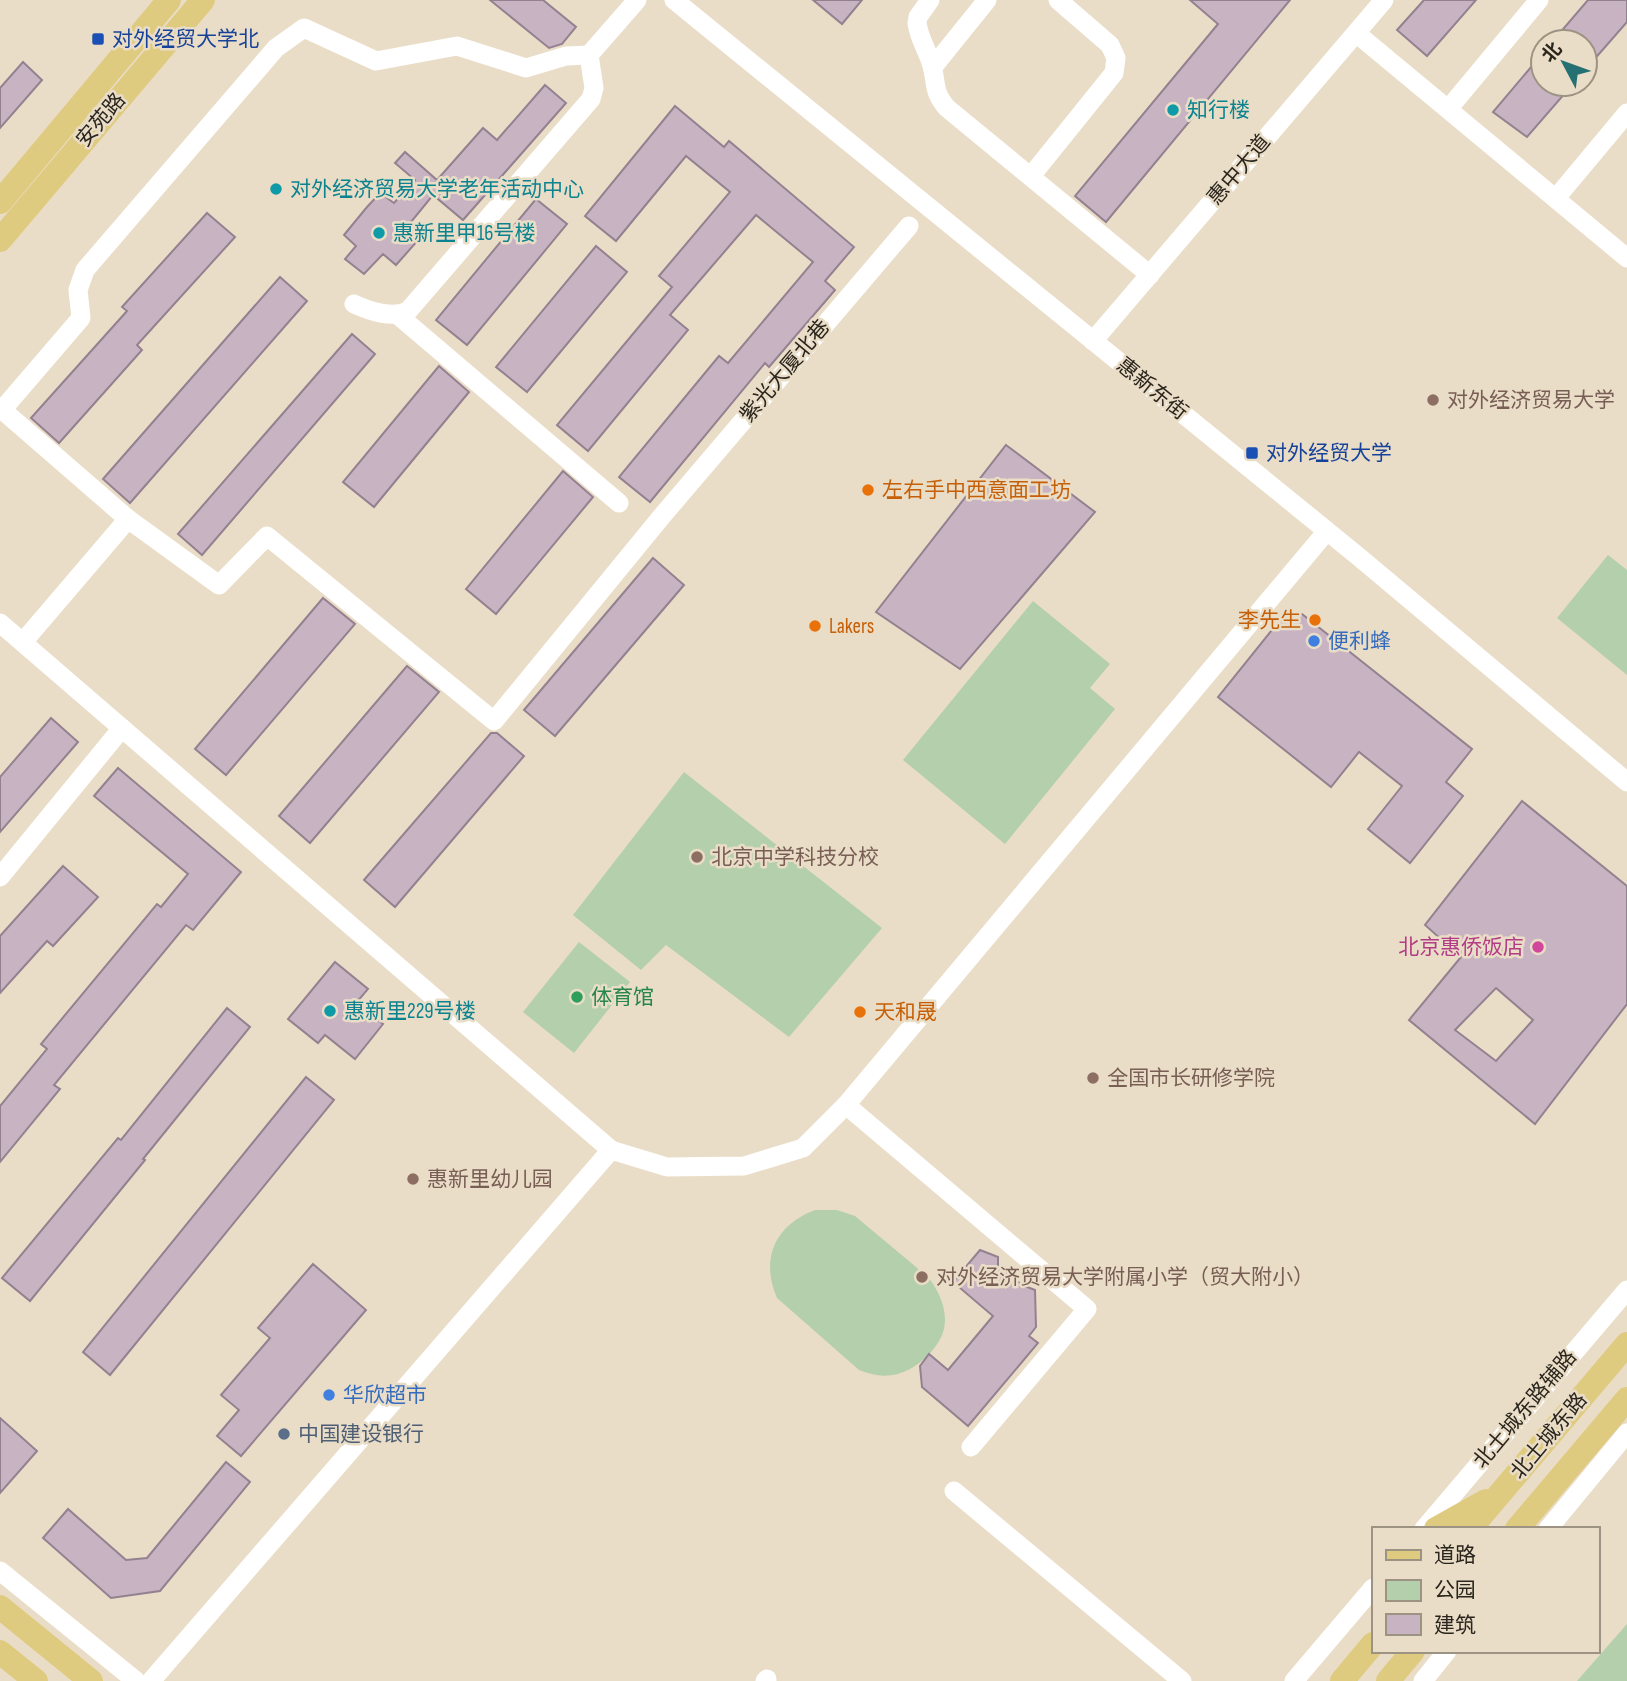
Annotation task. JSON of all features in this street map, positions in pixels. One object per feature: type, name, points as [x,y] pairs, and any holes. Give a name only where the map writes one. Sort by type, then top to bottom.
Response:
[{"type":"main road","name":"安苑路","points":[[0,202],[169,0]]},
{"type":"main road","name":"安苑路","points":[[0,240],[202,0]]},
{"type":"main road","name":"北土城东路","points":[[1472,1527],[1627,1344]]},
{"type":"main road","name":"北土城东路","points":[[1519,1527],[1627,1399]]},
{"type":"main road","points":[[1440,1527],[1499,1494]]},
{"type":"main road","points":[[0,1606],[92,1681]]},
{"type":"main road","points":[[1342,1681],[1372,1645]]},
{"type":"main road","points":[[0,1652],[36,1681]]},
{"type":"main road","points":[[1388,1681],[1411,1653]]},
{"type":"street","points":[[23,642],[128,519],[1,409],[81,318],[78,290],[85,270],[276,48],[304,28],[376,61],[457,46],[526,68],[566,56],[589,55],[637,0]]},
{"type":"street","name":"惠新东街","points":[[674,0],[1327,531],[1627,782]]},
{"type":"street","points":[[930,0],[917,23],[933,67],[935,89],[939,98],[947,108],[1150,275]]},
{"type":"street","points":[[933,67],[987,0]]},
{"type":"street","points":[[1031,176],[1114,73],[1116,58],[1110,45],[1058,0]]},
{"type":"street","points":[[1449,108],[1539,0]]},
{"type":"street","name":"惠中大道","points":[[1093,341],[1381,1]]},
{"type":"street","points":[[1356,33],[1627,258]]},
{"type":"street","points":[[399,316],[408,311],[591,99],[594,88],[589,55]]},
{"type":"street","points":[[1556,198],[1627,113]]},
{"type":"street","name":"紫光大厦北巷","points":[[128,519],[219,585],[267,536],[494,721],[662,516],[909,226]]},
{"type":"street","points":[[354,304],[364,309],[399,316],[619,503]]},
{"type":"street","points":[[0,623],[611,1150],[667,1167],[744,1166],[803,1148],[846,1105],[1327,531]]},
{"type":"street","points":[[0,877],[122,728]]},
{"type":"street","points":[[846,1105],[1087,1308],[971,1447]]},
{"type":"street","points":[[151,1681],[611,1150]]},
{"type":"street","name":"北土城东路辅路","points":[[1426,1527],[1627,1290]]},
{"type":"street","points":[[1550,1527],[1627,1433]]},
{"type":"street","points":[[954,1491],[1182,1681]]},
{"type":"street","points":[[0,1571],[136,1681]]},
{"type":"street","points":[[1294,1681],[1372,1589]]},
{"type":"street","points":[[1423,1681],[1445,1653]]},
{"type":"green space","points":[[1608,555],[1627,570],[1627,675],[1557,618]]},
{"type":"green space","points":[[1033,601],[1110,664],[1090,688],[1115,709],[1005,844],[903,760]]},
{"type":"green space","points":[[684,772],[882,928],[789,1037],[666,945],[641,970],[573,915]]},
{"type":"green space","name":"体育馆","points":[[579,942],[630,982],[574,1053],[523,1012]]},
{"type":"green space","points":[[815,1210],[837,1210],[855,1216],[932,1282],[944,1308],[944,1329],[931,1352],[908,1370],[888,1376],[859,1370],[777,1298],[770,1270],[775,1245],[790,1225]]},
{"type":"green space","points":[[1627,1624],[1627,1681],[1577,1681]]},
{"type":"building","points":[[490,0],[543,0],[576,27],[562,44],[549,48]]},
{"type":"building","points":[[813,0],[862,0],[842,24]]},
{"type":"building","name":"知行楼","points":[[1190,0],[1290,0],[1106,222],[1075,196],[1218,24]]},
{"type":"building","points":[[1424,0],[1476,0],[1427,56],[1397,30]]},
{"type":"building","points":[[1588,0],[1627,0],[1627,22],[1599,54],[1599,28],[1564,28]]},
{"type":"building","points":[[23,62],[42,80],[0,128],[0,88]]},
{"type":"building","points":[[1529,70],[1529,98],[1561,98],[1527,137],[1493,112]]},
{"type":"building","points":[[545,85],[566,103],[463,220],[433,195],[406,228],[420,238],[396,265],[383,254],[364,274],[345,259],[356,246],[344,235],[367,207],[380,193],[394,203],[415,180],[395,163],[405,152],[437,180],[483,128],[497,140]]},
{"type":"building","points":[[675,106],[724,147],[729,141],[854,247],[825,281],[835,290],[769,367],[765,363],[650,502],[619,477],[719,356],[728,363],[813,262],[756,215],[670,315],[688,330],[588,451],[557,425],[672,287],[659,276],[730,192],[686,156],[616,241],[585,216]]},
{"type":"building","points":[[536,199],[567,224],[467,345],[436,320]]},
{"type":"building","points":[[207,213],[235,237],[137,345],[142,350],[59,443],[31,418],[127,311],[122,307]]},
{"type":"building","points":[[596,246],[627,272],[527,392],[496,367]]},
{"type":"building","points":[[280,277],[307,301],[130,503],[103,479]]},
{"type":"building","points":[[352,334],[375,354],[202,555],[178,534]]},
{"type":"building","points":[[439,366],[469,392],[374,507],[343,482]]},
{"type":"building","points":[[1006,445],[1095,512],[960,669],[876,612]]},
{"type":"building","points":[[563,471],[593,497],[496,614],[466,589]]},
{"type":"building","points":[[653,558],[684,585],[555,736],[524,710]]},
{"type":"building","points":[[323,598],[355,624],[226,775],[195,749]]},
{"type":"building","points":[[1302,614],[1472,749],[1446,782],[1463,796],[1410,863],[1368,829],[1402,786],[1359,752],[1331,787],[1218,697],[1284,615]]},
{"type":"building","points":[[407,666],[439,692],[310,843],[279,816]]},
{"type":"building","points":[[51,718],[78,742],[0,832],[0,777]]},
{"type":"building","points":[[491,733],[497,733],[524,756],[395,907],[364,880]]},
{"type":"building","points":[[118,768],[241,872],[193,930],[186,925],[54,1085],[60,1089],[0,1162],[0,1106],[47,1049],[41,1044],[157,904],[161,907],[188,874],[94,796]]},
{"type":"building","name":"北京惠侨饭店","points":[[1522,801],[1627,886],[1627,1004],[1535,1124],[1409,1020],[1461,957],[1425,925]],"holes":[[[1496,988],[1533,1020],[1496,1061],[1455,1030]]]},
{"type":"building","points":[[63,866],[98,897],[53,946],[47,941],[0,993],[0,936]]},
{"type":"building","name":"惠新里229号楼","points":[[335,962],[368,989],[356,1003],[383,1024],[355,1059],[325,1035],[318,1043],[288,1019]]},
{"type":"building","points":[[227,1008],[250,1027],[30,1301],[2,1278],[118,1138],[121,1140]]},
{"type":"building","points":[[306,1077],[334,1100],[110,1375],[83,1352]]},
{"type":"building","points":[[980,1250],[998,1257],[998,1266],[1022,1285],[1035,1290],[1036,1327],[1029,1336],[1038,1343],[968,1426],[922,1387],[920,1366],[929,1354],[948,1370],[993,1316],[953,1282]]},
{"type":"building","points":[[313,1264],[366,1310],[241,1456],[217,1436],[239,1410],[221,1395],[270,1338],[258,1328]]},
{"type":"building","points":[[0,1418],[37,1451],[0,1493]]},
{"type":"building","points":[[226,1462],[250,1482],[160,1591],[111,1598],[43,1538],[68,1509],[126,1560],[147,1558]]},
{"type":"place","name":"对外经贸大学北","points":[[98,39]]},
{"type":"place","name":"知行楼","points":[[1173,110]]},
{"type":"place","name":"对外经济贸易大学老年活动中心","points":[[276,189]]},
{"type":"place","name":"惠新里甲16号楼","points":[[379,233]]},
{"type":"place","name":"对外经济贸易大学","points":[[1433,400]]},
{"type":"place","name":"对外经贸大学","points":[[1252,453]]},
{"type":"place","name":"左右手中西意面工坊","points":[[868,490]]},
{"type":"place","name":"李先生","points":[[1315,620]]},
{"type":"place","name":"Lakers","points":[[815,626]]},
{"type":"place","name":"便利蜂","points":[[1314,641]]},
{"type":"place","name":"北京中学科技分校","points":[[697,857]]},
{"type":"place","name":"北京惠侨饭店","points":[[1538,947]]},
{"type":"place","name":"体育馆","points":[[577,997]]},
{"type":"place","name":"惠新里229号楼","points":[[330,1011]]},
{"type":"place","name":"天和晟","points":[[860,1012]]},
{"type":"place","name":"全国市长研修学院","points":[[1093,1078]]},
{"type":"place","name":"惠新里幼儿园","points":[[413,1179]]},
{"type":"place","name":"对外经济贸易大学附属小学（贸大附小）","points":[[922,1277]]},
{"type":"place","name":"华欣超市","points":[[329,1395]]},
{"type":"place","name":"中国建设银行","points":[[284,1434]]}]
